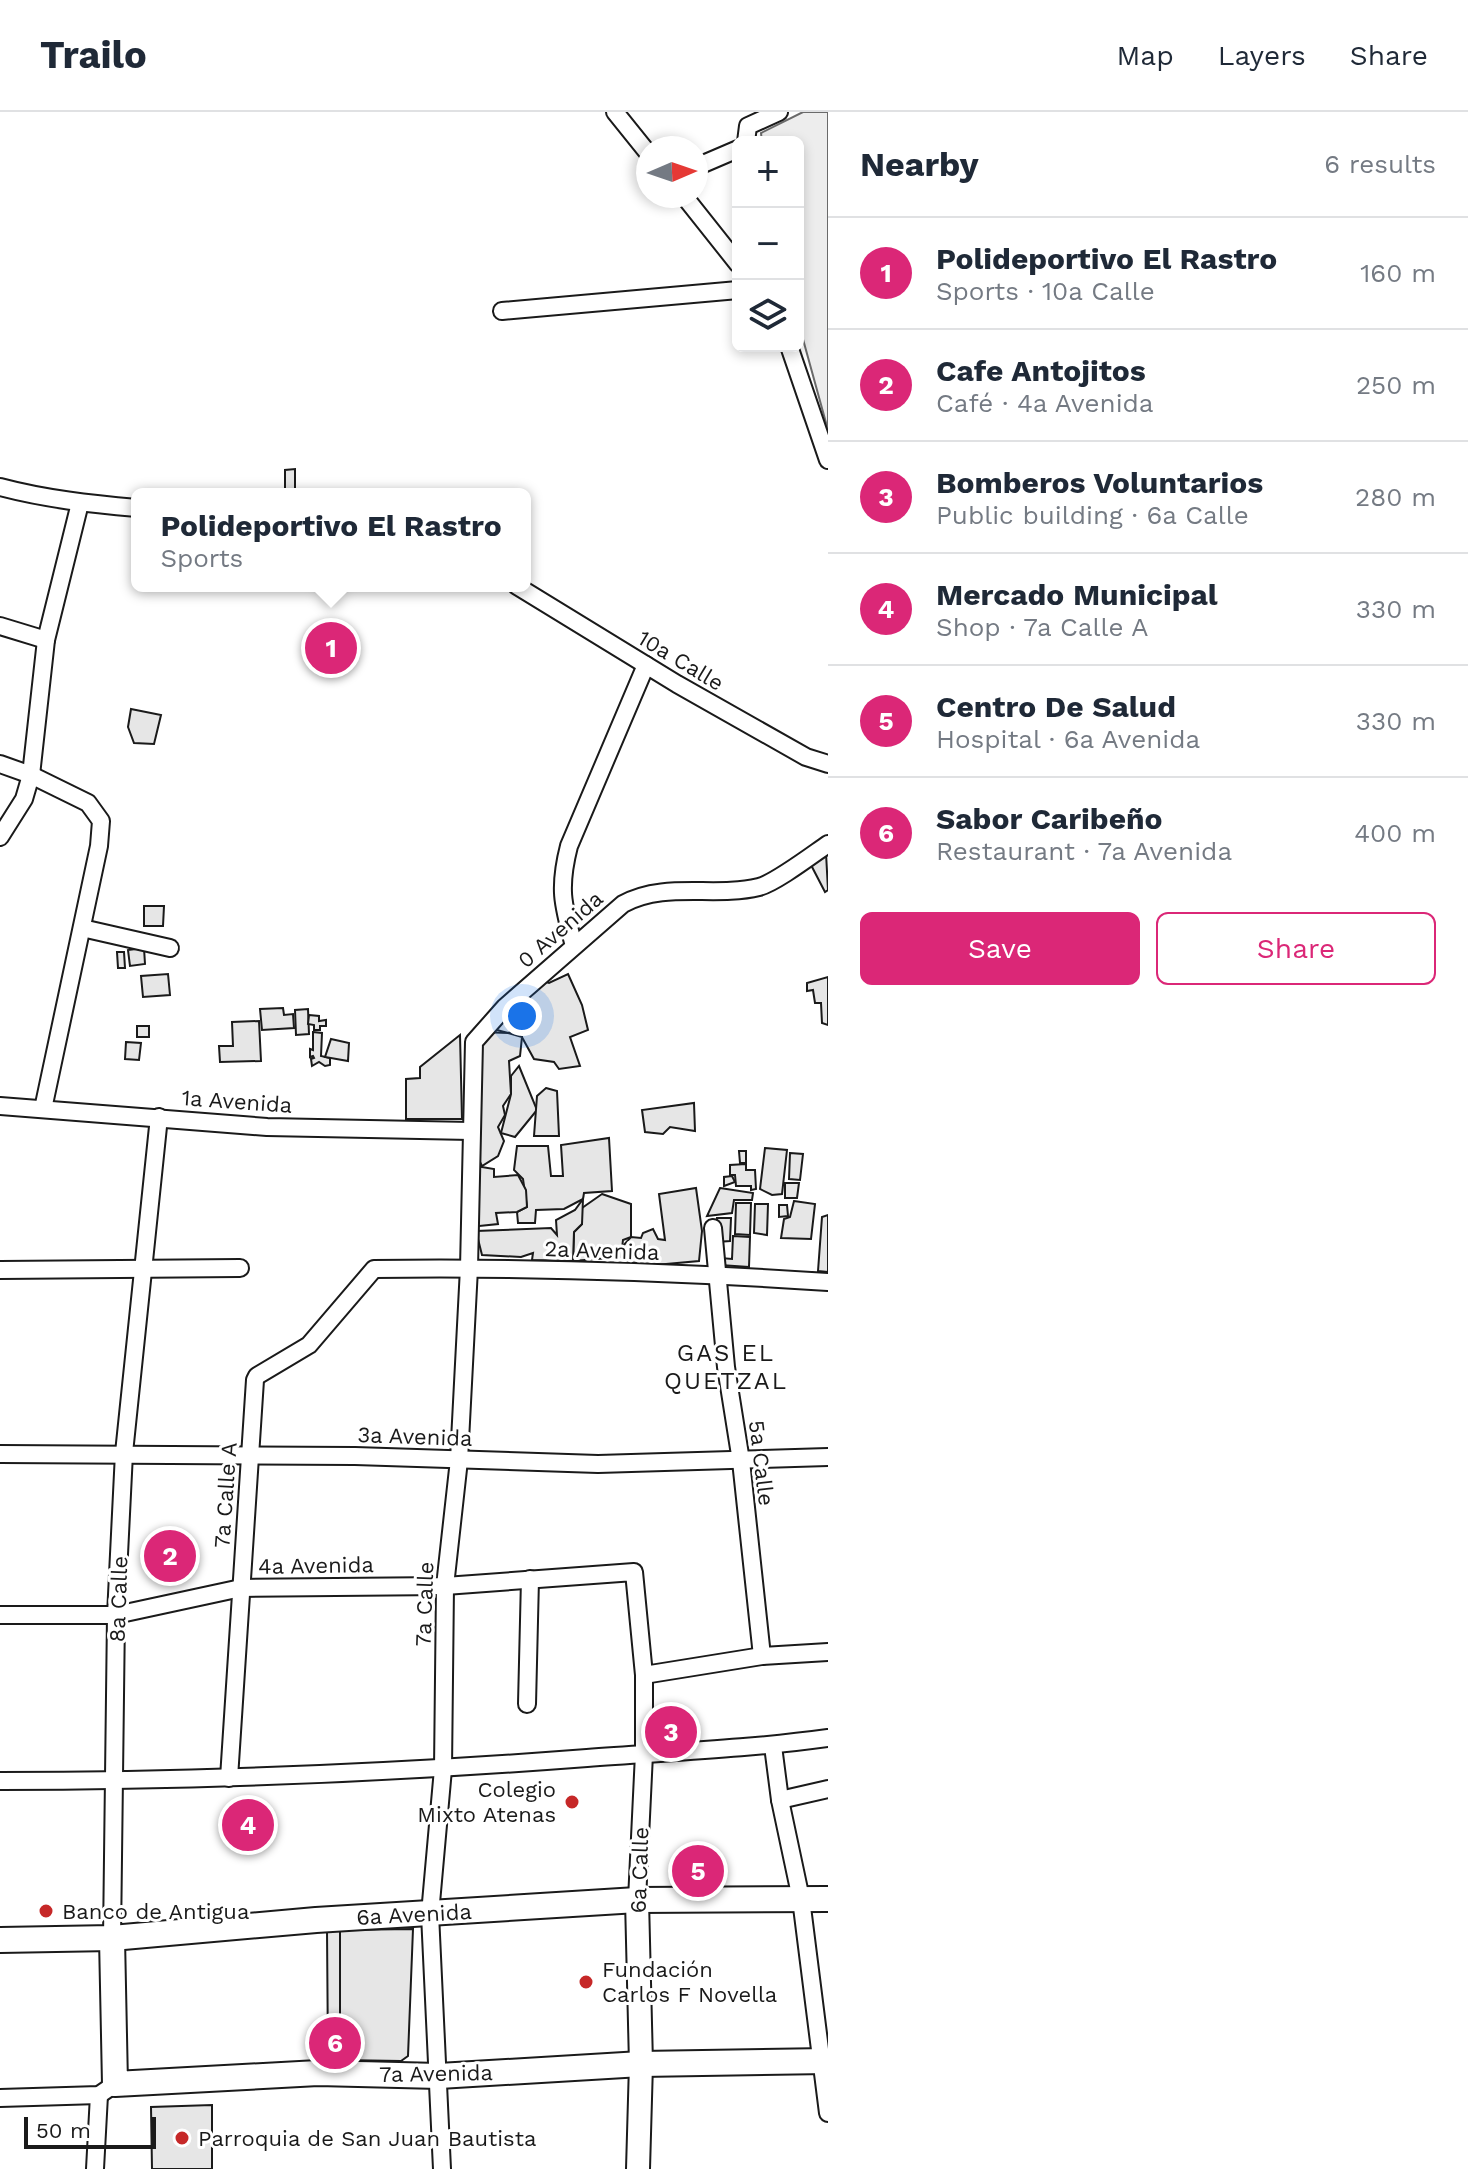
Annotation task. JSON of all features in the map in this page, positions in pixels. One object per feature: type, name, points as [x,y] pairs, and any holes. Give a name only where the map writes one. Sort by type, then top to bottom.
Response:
[{"type":"main road","name":"6a Avenida","points":[[0,1940],[112,1938],[316,1920],[637,1900],[828,1899]]},
{"type":"main road","name":"8a Calle","points":[[107,2089],[112,1938]]},
{"type":"main road","name":"7a Avenida","points":[[107,2089],[318,2073],[439,2076],[641,2064],[824,2062]]},
{"type":"street","points":[[615,112],[636,138]]},
{"type":"street","points":[[747,136],[748,126],[779,112]]},
{"type":"street","points":[[708,162],[732,152]]},
{"type":"street","points":[[694,208],[732,256]]},
{"type":"street","points":[[502,311],[732,291]]},
{"type":"street","points":[[791,352],[828,460]]},
{"type":"street","points":[[0,487],[80,503],[131,507]]},
{"type":"street","points":[[0,837],[24,799],[31,775],[46,640],[80,503]]},
{"type":"street","name":"10a Calle","points":[[527,592],[806,757],[828,764]]},
{"type":"street","points":[[0,626],[46,640]]},
{"type":"street","points":[[574,946],[562,899],[564,864],[646,665]]},
{"type":"street","points":[[0,764],[31,775],[88,803],[101,821],[99,846],[43,1109]]},
{"type":"street","name":"0 Avenida","points":[[474,1042],[505,1007],[623,904],[636,897],[664,892],[761,887],[828,844]]},
{"type":"street","points":[[82,928],[170,948]]},
{"type":"street","name":"7a Calle","points":[[442,2169],[430,1914],[443,1769],[445,1586],[459,1460],[469,1268],[474,1042]]},
{"type":"street","name":"1a Avenida","points":[[0,1106],[267,1127],[471,1131]]},
{"type":"street","name":"8a Calle","points":[[112,1938],[116,1615],[124,1453],[159,1117]]},
{"type":"street","name":"5a Calle","points":[[713,1228],[762,1656]]},
{"type":"street","points":[[0,1270],[240,1268]]},
{"type":"street","name":"2a Avenida","points":[[374,1269],[469,1268],[716,1275],[828,1282]]},
{"type":"street","name":"7a Calle A","points":[[229,1778],[257,1376],[309,1345],[374,1269]]},
{"type":"street","name":"3a Avenida","points":[[0,1454],[250,1454],[598,1464],[828,1457]]},
{"type":"street","name":"4a Avenida","points":[[0,1615],[116,1615],[241,1588],[445,1586],[634,1572]]},
{"type":"street","name":"6a Calle","points":[[634,1572],[644,1675],[644,1754],[637,1900],[641,2064],[638,2169]]},
{"type":"street","points":[[527,1704],[530,1579]]},
{"type":"street","points":[[644,1675],[762,1656],[828,1652]]},
{"type":"street","points":[[0,1781],[229,1778],[443,1769],[773,1746],[828,1738]]},
{"type":"street","points":[[773,1746],[780,1800],[801,1899],[824,2062],[828,2113]]},
{"type":"street","points":[[780,1800],[828,1789]]},
{"type":"street","points":[[95,2169],[107,2089]]},
{"type":"street","name":"7a Avenida","points":[[0,2098],[107,2089]]},
{"type":"shaded area","points":[[803,112],[828,112],[828,430],[804,343],[804,136],[761,136],[761,133]]},
{"type":"building","points":[[295,469],[295,488],[285,488],[285,470]]},
{"type":"building","points":[[131,709],[161,715],[154,744],[134,743],[128,727]]},
{"type":"building","points":[[826,853],[828,890],[825,892],[810,863]]},
{"type":"building","points":[[144,906],[164,906],[163,926],[144,926]]},
{"type":"building","points":[[144,948],[145,964],[130,966],[128,950]]},
{"type":"building","points":[[117,952],[124,952],[125,968],[118,968]]},
{"type":"building","points":[[168,974],[170,995],[143,997],[141,976]]},
{"type":"building","points":[[568,974],[582,1005],[588,1030],[570,1037],[580,1066],[559,1069],[554,1062],[534,1059],[518,1030],[508,1033],[493,1029],[537,979],[549,983]]},
{"type":"building","points":[[828,977],[828,1025],[822,1023],[821,1003],[815,1003],[813,990],[807,991],[807,983]]},
{"type":"building","points":[[283,1008],[284,1015],[293,1014],[294,1028],[262,1030],[260,1009]]},
{"type":"building","points":[[308,1009],[309,1034],[296,1035],[295,1010]]},
{"type":"building","points":[[309,1015],[319,1016],[319,1021],[326,1020],[326,1026],[314,1030],[314,1025],[308,1024]]},
{"type":"building","points":[[259,1021],[261,1061],[220,1062],[219,1046],[233,1046],[232,1022]]},
{"type":"building","points":[[137,1026],[149,1026],[149,1037],[137,1037]]},
{"type":"building","points":[[313,1032],[322,1033],[321,1056],[330,1058],[330,1065],[319,1062],[312,1066],[311,1059],[314,1058],[310,1057],[310,1049],[313,1050]]},
{"type":"building","points":[[482,1032],[522,1037],[520,1056],[509,1061],[511,1094],[503,1106],[505,1115],[498,1127],[504,1141],[498,1156],[482,1166],[476,1154]]},
{"type":"building","points":[[460,1035],[462,1119],[406,1119],[406,1079],[420,1078],[420,1067]]},
{"type":"building","points":[[331,1039],[349,1043],[348,1061],[325,1057]]},
{"type":"building","points":[[126,1042],[141,1043],[139,1060],[125,1059]]},
{"type":"building","points":[[519,1066],[537,1110],[515,1137],[501,1133],[511,1094],[511,1076]]},
{"type":"building","points":[[546,1088],[557,1091],[559,1136],[534,1136],[537,1096]]},
{"type":"building","points":[[694,1103],[695,1131],[670,1127],[663,1134],[645,1132],[642,1110]]},
{"type":"building","points":[[609,1138],[612,1191],[584,1193],[583,1199],[564,1209],[536,1210],[535,1223],[518,1223],[517,1212],[527,1207],[523,1179],[514,1170],[517,1146],[548,1146],[551,1176],[563,1176],[561,1145]]},
{"type":"building","points":[[765,1148],[787,1150],[782,1194],[772,1195],[760,1189]]},
{"type":"building","points":[[739,1151],[746,1151],[746,1163],[740,1163]]},
{"type":"building","points":[[790,1153],[803,1154],[800,1180],[789,1179]]},
{"type":"building","points":[[746,1164],[746,1170],[755,1170],[756,1189],[736,1186],[735,1175],[730,1175],[730,1165]]},
{"type":"building","points":[[470,1165],[494,1169],[494,1177],[518,1175],[526,1190],[527,1207],[517,1212],[496,1213],[498,1224],[470,1227]]},
{"type":"building","points":[[732,1176],[735,1182],[724,1186],[724,1177]]},
{"type":"building","points":[[785,1183],[799,1183],[797,1198],[785,1198]]},
{"type":"building","points":[[696,1188],[702,1231],[699,1261],[655,1265],[628,1262],[622,1247],[631,1237],[641,1238],[643,1233],[653,1229],[658,1239],[665,1240],[659,1194]]},
{"type":"building","points":[[720,1188],[753,1193],[752,1200],[734,1200],[732,1213],[707,1216]]},
{"type":"building","points":[[602,1194],[631,1204],[631,1237],[623,1240],[621,1257],[573,1261],[574,1232],[582,1224],[582,1208]]},
{"type":"building","points":[[583,1199],[582,1224],[574,1232],[573,1261],[532,1260],[533,1253],[521,1257],[482,1255],[476,1231],[551,1228],[557,1235],[556,1220],[575,1210]]},
{"type":"building","points":[[794,1201],[815,1204],[811,1239],[781,1238],[784,1219],[790,1217]]},
{"type":"building","points":[[736,1203],[751,1203],[750,1235],[735,1234]]},
{"type":"building","points":[[755,1204],[768,1204],[767,1235],[754,1233]]},
{"type":"building","points":[[779,1205],[787,1205],[788,1216],[779,1217]]},
{"type":"building","points":[[828,1215],[828,1272],[818,1271],[822,1217]]},
{"type":"building","points":[[717,1218],[731,1218],[730,1241],[717,1242]]},
{"type":"building","points":[[733,1236],[750,1237],[749,1267],[720,1265],[721,1258],[732,1259]]},
{"type":"building","points":[[413,1929],[408,2056],[401,2061],[340,2060],[340,1930]]},
{"type":"building","points":[[327,1930],[340,1930],[340,2060],[328,2059]]},
{"type":"building","name":"Parroquia de San Juan Bautista","points":[[212,2105],[212,2169],[152,2169],[151,2107]]},
{"type":"place","name":"Polideportivo El Rastro","points":[[331,648]]},
{"type":"place","name":"Cafe Antojitos","points":[[170,1556]]},
{"type":"place","name":"Bomberos Voluntarios","points":[[671,1732]]},
{"type":"place","name":"Colegio Mixto Atenas","points":[[572,1802]]},
{"type":"place","name":"Mercado Municipal","points":[[248,1825]]},
{"type":"place","name":"Centro De Salud","points":[[698,1871]]},
{"type":"place","name":"Banco de Antigua","points":[[46,1911]]},
{"type":"place","name":"Fundación Carlos F Novella","points":[[586,1982]]},
{"type":"place","name":"Sabor Caribeño","points":[[335,2043]]},
{"type":"place","name":"Parroquia de San Juan Bautista","points":[[182,2138]]},
{"type":"district","name":"GAS EL QUETZAL","points":[[726,1367]]}]
